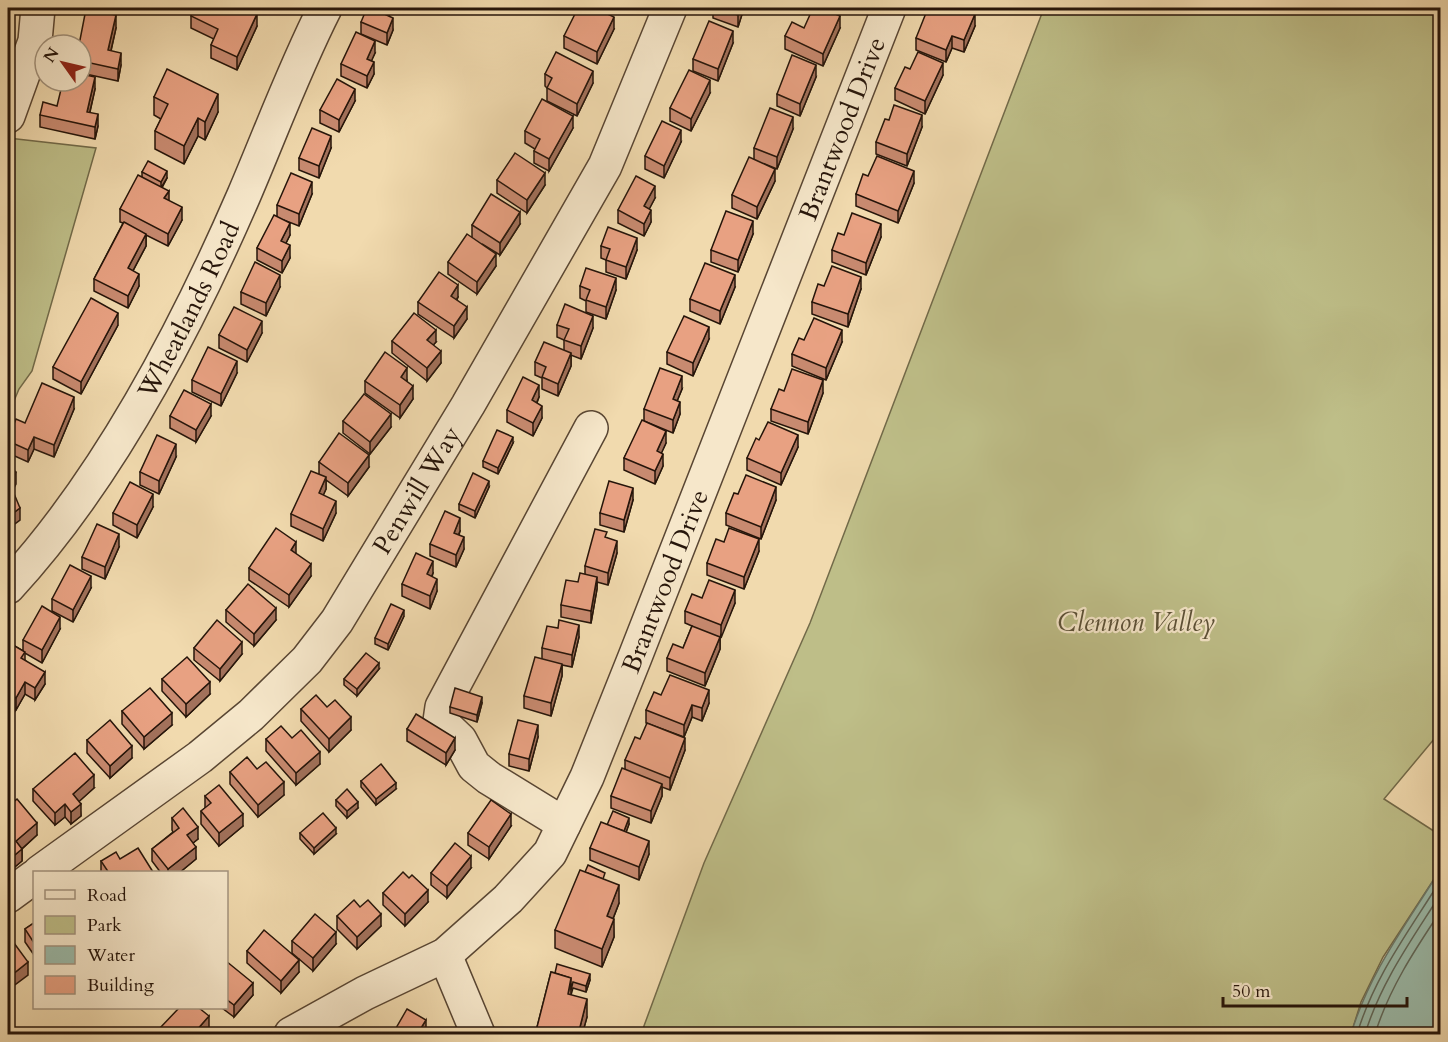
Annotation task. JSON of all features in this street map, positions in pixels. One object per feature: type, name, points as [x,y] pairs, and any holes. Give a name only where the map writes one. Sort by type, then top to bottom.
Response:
[{"type":"street","points":[[8,116],[35,41],[38,8]]},
{"type":"street","name":"Wheatlands Road","points":[[8,587],[69,513],[130,418],[190,309],[243,196],[299,60],[325,8]]},
{"type":"street","name":"Penwill Way","points":[[43,871],[200,757],[251,715],[307,660],[337,621],[462,415],[605,166],[670,8]]},
{"type":"street","name":"Brantwood Drive","points":[[291,1035],[365,993],[445,956],[508,899],[550,853],[636,657],[889,8]]},
{"type":"street","points":[[564,824],[489,778],[474,766],[460,740],[440,721],[442,707],[591,428]]},
{"type":"street","points":[[8,897],[33,878]]},
{"type":"street","points":[[445,956],[478,1035]]},
{"type":"green space","name":"Clennon Valley","points":[[1044,8],[1440,8],[1440,732],[1384,799],[1440,835],[1440,870],[1383,957],[1361,1002],[1351,1034],[641,1034],[704,863],[810,623]]},
{"type":"green space","points":[[8,138],[96,148],[32,371],[19,389],[8,415]]},
{"type":"water","points":[[1440,870],[1440,1034],[1351,1034],[1379,969]]},
{"type":"building","points":[[195,8],[244,8],[257,14],[237,57],[211,45],[218,29],[191,16]]},
{"type":"building","points":[[367,8],[387,8],[384,14],[393,18],[387,33],[361,22]]},
{"type":"building","points":[[578,8],[595,8],[614,17],[597,52],[564,36]]},
{"type":"building","points":[[717,8],[740,8],[738,15]]},
{"type":"building","points":[[813,8],[822,8],[840,16],[823,54],[785,36],[792,22],[804,28]]},
{"type":"building","points":[[928,8],[959,8],[975,14],[964,40],[952,36],[946,50],[916,38]]},
{"type":"building","points":[[86,9],[116,15],[108,50],[121,53],[118,69],[93,64],[93,33],[81,33]]},
{"type":"building","points":[[709,21],[733,31],[718,69],[693,59]]},
{"type":"building","points":[[356,32],[375,41],[367,59],[374,62],[367,76],[341,64]]},
{"type":"building","points":[[556,52],[593,71],[577,104],[547,88],[552,78],[545,74]]},
{"type":"building","points":[[918,52],[943,63],[925,101],[895,88],[905,67],[910,69]]},
{"type":"building","points":[[792,55],[816,65],[800,104],[777,94]]},
{"type":"building","points":[[167,69],[218,94],[205,122],[198,118],[184,146],[155,131],[168,104],[154,97]]},
{"type":"building","points":[[689,70],[710,80],[691,119],[670,108]]},
{"type":"building","points":[[337,79],[355,89],[339,120],[320,110]]},
{"type":"building","points":[[60,93],[91,93],[87,112],[98,114],[95,127],[40,115],[43,102],[57,106]]},
{"type":"building","points":[[542,99],[573,116],[549,159],[534,151],[540,139],[525,131]]},
{"type":"building","points":[[894,105],[922,115],[907,154],[876,142],[885,119],[889,120]]},
{"type":"building","points":[[770,108],[793,117],[777,157],[754,148]]},
{"type":"building","points":[[662,121],[681,130],[664,166],[645,156]]},
{"type":"building","points":[[312,128],[331,136],[319,166],[299,158]]},
{"type":"building","points":[[515,153],[545,173],[527,200],[497,180]]},
{"type":"building","points":[[877,156],[914,171],[898,211],[856,194],[863,174],[868,176]]},
{"type":"building","points":[[749,157],[775,169],[757,207],[732,195]]},
{"type":"building","points":[[148,161],[167,171],[161,182],[142,172]]},
{"type":"building","points":[[291,173],[312,182],[299,214],[277,205]]},
{"type":"building","points":[[138,175],[169,191],[164,198],[182,207],[168,234],[120,209]]},
{"type":"building","points":[[636,176],[655,186],[644,206],[651,210],[644,224],[618,210]]},
{"type":"building","points":[[491,194],[520,212],[500,243],[472,225]]},
{"type":"building","points":[[726,211],[753,221],[738,260],[711,250]]},
{"type":"building","points":[[852,213],[881,224],[866,263],[832,250],[838,233],[844,235]]},
{"type":"building","points":[[274,215],[290,223],[281,241],[290,245],[282,261],[257,248]]},
{"type":"building","points":[[124,222],[146,234],[128,268],[139,274],[128,296],[94,279]]},
{"type":"building","points":[[608,227],[637,238],[626,267],[606,260],[610,249],[601,246]]},
{"type":"building","points":[[467,234],[496,254],[477,282],[448,262]]},
{"type":"building","points":[[255,262],[280,275],[266,303],[241,292]]},
{"type":"building","points":[[705,263],[735,275],[720,311],[690,299]]},
{"type":"building","points":[[832,266],[861,277],[848,314],[812,302],[818,284],[824,286]]},
{"type":"building","points":[[586,268],[616,278],[606,307],[586,300],[590,290],[580,286]]},
{"type":"building","points":[[439,272],[458,285],[451,296],[467,307],[454,326],[418,302]]},
{"type":"building","points":[[91,298],[118,313],[81,382],[53,367]]},
{"type":"building","points":[[565,304],[593,316],[581,346],[564,340],[569,329],[557,325]]},
{"type":"building","points":[[234,307],[262,321],[247,350],[219,335]]},
{"type":"building","points":[[414,313],[436,330],[427,340],[441,351],[427,368],[392,341]]},
{"type":"building","points":[[684,316],[709,327],[693,363],[667,352]]},
{"type":"building","points":[[814,318],[842,330],[826,368],[792,354],[799,338],[804,340]]},
{"type":"building","points":[[544,342],[571,353],[558,384],[542,377],[546,367],[535,362]]},
{"type":"building","points":[[208,347],[237,361],[221,394],[192,380]]},
{"type":"building","points":[[385,352],[407,368],[401,377],[413,386],[400,405],[365,381]]},
{"type":"building","points":[[660,368],[682,376],[673,399],[680,402],[673,420],[644,409]]},
{"type":"building","points":[[792,369],[823,380],[808,422],[771,409],[779,389],[784,391]]},
{"type":"building","points":[[523,377],[539,385],[532,400],[542,406],[533,423],[507,410]]},
{"type":"building","points":[[42,383],[74,397],[54,445],[34,437],[28,450],[8,439],[16,419],[25,423]]},
{"type":"building","points":[[184,390],[211,404],[196,430],[170,416]]},
{"type":"building","points":[[364,394],[391,414],[370,442],[343,421]]},
{"type":"building","points":[[642,420],[666,431],[657,451],[663,454],[655,471],[624,458]]},
{"type":"building","points":[[768,422],[798,435],[781,473],[747,458],[756,438],[759,440]]},
{"type":"building","points":[[497,430],[513,437],[498,468],[483,461]]},
{"type":"building","points":[[339,433],[369,455],[348,483],[319,462]]},
{"type":"building","points":[[157,435],[176,444],[159,481],[140,472]]},
{"type":"building","points":[[8,465],[16,472],[10,484],[20,508],[8,517]]},
{"type":"building","points":[[311,471],[326,477],[319,493],[336,501],[323,529],[291,514]]},
{"type":"building","points":[[473,473],[489,481],[475,511],[459,504]]},
{"type":"building","points":[[746,475],[776,487],[761,527],[726,513],[734,493],[738,494]]},
{"type":"building","points":[[609,481],[633,488],[624,520],[600,513]]},
{"type":"building","points":[[130,482],[153,494],[137,525],[113,513]]},
{"type":"building","points":[[445,511],[460,518],[454,533],[464,537],[456,555],[430,544]]},
{"type":"building","points":[[97,524],[119,534],[105,567],[82,557]]},
{"type":"building","points":[[276,528],[296,542],[291,550],[311,564],[289,595],[249,568]]},
{"type":"building","points":[[729,528],[759,539],[744,577],[707,563],[716,539],[724,542]]},
{"type":"building","points":[[595,529],[607,532],[605,537],[617,541],[608,573],[585,566]]},
{"type":"building","points":[[416,553],[433,561],[427,574],[437,579],[430,596],[402,584]]},
{"type":"building","points":[[70,565],[91,576],[73,610],[52,599]]},
{"type":"building","points":[[580,573],[597,577],[591,611],[561,605],[566,580],[578,582]]},
{"type":"building","points":[[709,580],[735,590],[721,625],[685,611],[692,594],[702,598]]},
{"type":"building","points":[[248,584],[276,608],[254,634],[226,610]]},
{"type":"building","points":[[391,604],[404,610],[388,644],[375,638]]},
{"type":"building","points":[[42,606],[60,617],[42,650],[23,640]]},
{"type":"building","points":[[217,620],[242,642],[220,669],[194,648]]},
{"type":"building","points":[[559,620],[579,625],[572,655],[542,648],[547,626],[558,628]]},
{"type":"building","points":[[692,626],[720,637],[705,673],[667,658],[673,644],[683,648]]},
{"type":"building","points":[[8,642],[25,652],[21,658],[45,672],[35,688],[25,682],[16,698],[8,693]]},
{"type":"building","points":[[366,653],[379,663],[357,689],[344,679]]},
{"type":"building","points":[[187,657],[210,682],[186,704],[162,679]]},
{"type":"building","points":[[535,657],[562,664],[551,703],[524,696]]},
{"type":"building","points":[[670,675],[709,690],[702,708],[692,705],[684,725],[646,710],[654,692],[661,695]]},
{"type":"building","points":[[150,688],[172,713],[144,737],[122,711]]},
{"type":"building","points":[[455,688],[482,697],[477,715],[450,707]]},
{"type":"building","points":[[316,695],[327,707],[335,700],[351,717],[329,739],[301,709]]},
{"type":"building","points":[[416,714],[455,738],[446,753],[407,729]]},
{"type":"building","points":[[110,720],[132,746],[110,766],[87,740]]},
{"type":"building","points":[[518,720],[538,725],[529,759],[509,754]]},
{"type":"building","points":[[647,723],[685,738],[670,778],[625,760],[635,737],[640,739]]},
{"type":"building","points":[[281,726],[292,738],[301,730],[320,752],[296,773],[266,739]]},
{"type":"building","points":[[75,753],[94,775],[73,794],[81,804],[71,812],[65,804],[55,813],[33,789]]},
{"type":"building","points":[[247,757],[257,769],[266,762],[284,782],[258,805],[230,772]]},
{"type":"building","points":[[381,764],[396,783],[376,799],[361,781]]},
{"type":"building","points":[[622,768],[662,784],[651,811],[611,796]]},
{"type":"building","points":[[219,785],[243,814],[219,833],[201,811],[211,803],[205,796]]},
{"type":"building","points":[[347,789],[358,802],[347,811],[336,800]]},
{"type":"building","points":[[17,799],[37,823],[16,841],[22,849],[10,859],[8,856],[8,807]]},
{"type":"building","points":[[491,800],[511,814],[489,847],[468,833]]},
{"type":"building","points":[[183,808],[198,827],[187,835],[196,847],[168,869],[152,849],[179,828],[172,818]]},
{"type":"building","points":[[613,811],[629,818],[624,831],[607,825]]},
{"type":"building","points":[[323,813],[336,828],[314,848],[300,833]]},
{"type":"building","points":[[601,822],[649,841],[639,867],[590,848]]},
{"type":"building","points":[[455,843],[471,856],[447,886],[431,873]]},
{"type":"building","points":[[138,848],[152,871],[108,871],[101,861],[116,852],[120,859]]},
{"type":"building","points":[[588,865],[605,873],[603,879],[585,872]]},
{"type":"building","points":[[580,870],[619,885],[607,916],[614,919],[602,949],[555,930]]},
{"type":"building","points":[[403,872],[409,878],[412,875],[428,890],[405,914],[383,893]]},
{"type":"building","points":[[354,900],[360,907],[368,900],[381,914],[357,937],[337,916]]},
{"type":"building","points":[[315,914],[336,932],[313,958],[292,941]]},
{"type":"building","points":[[33,924],[33,941],[25,929]]},
{"type":"building","points":[[264,930],[299,960],[281,981],[247,951]]},
{"type":"building","points":[[14,943],[28,962],[8,978],[8,949]]},
{"type":"building","points":[[228,963],[253,983],[234,1005],[228,1000]]},
{"type":"building","points":[[557,964],[590,974],[586,986],[573,982],[571,990],[571,978],[555,973]]},
{"type":"building","points":[[551,972],[571,978],[568,994],[587,999],[578,1035],[535,1035]]},
{"type":"building","points":[[178,1009],[200,1009],[209,1016],[195,1032],[197,1035],[165,1035],[159,1029]]},
{"type":"building","points":[[407,1009],[426,1020],[421,1028],[432,1035],[392,1035]]}]
